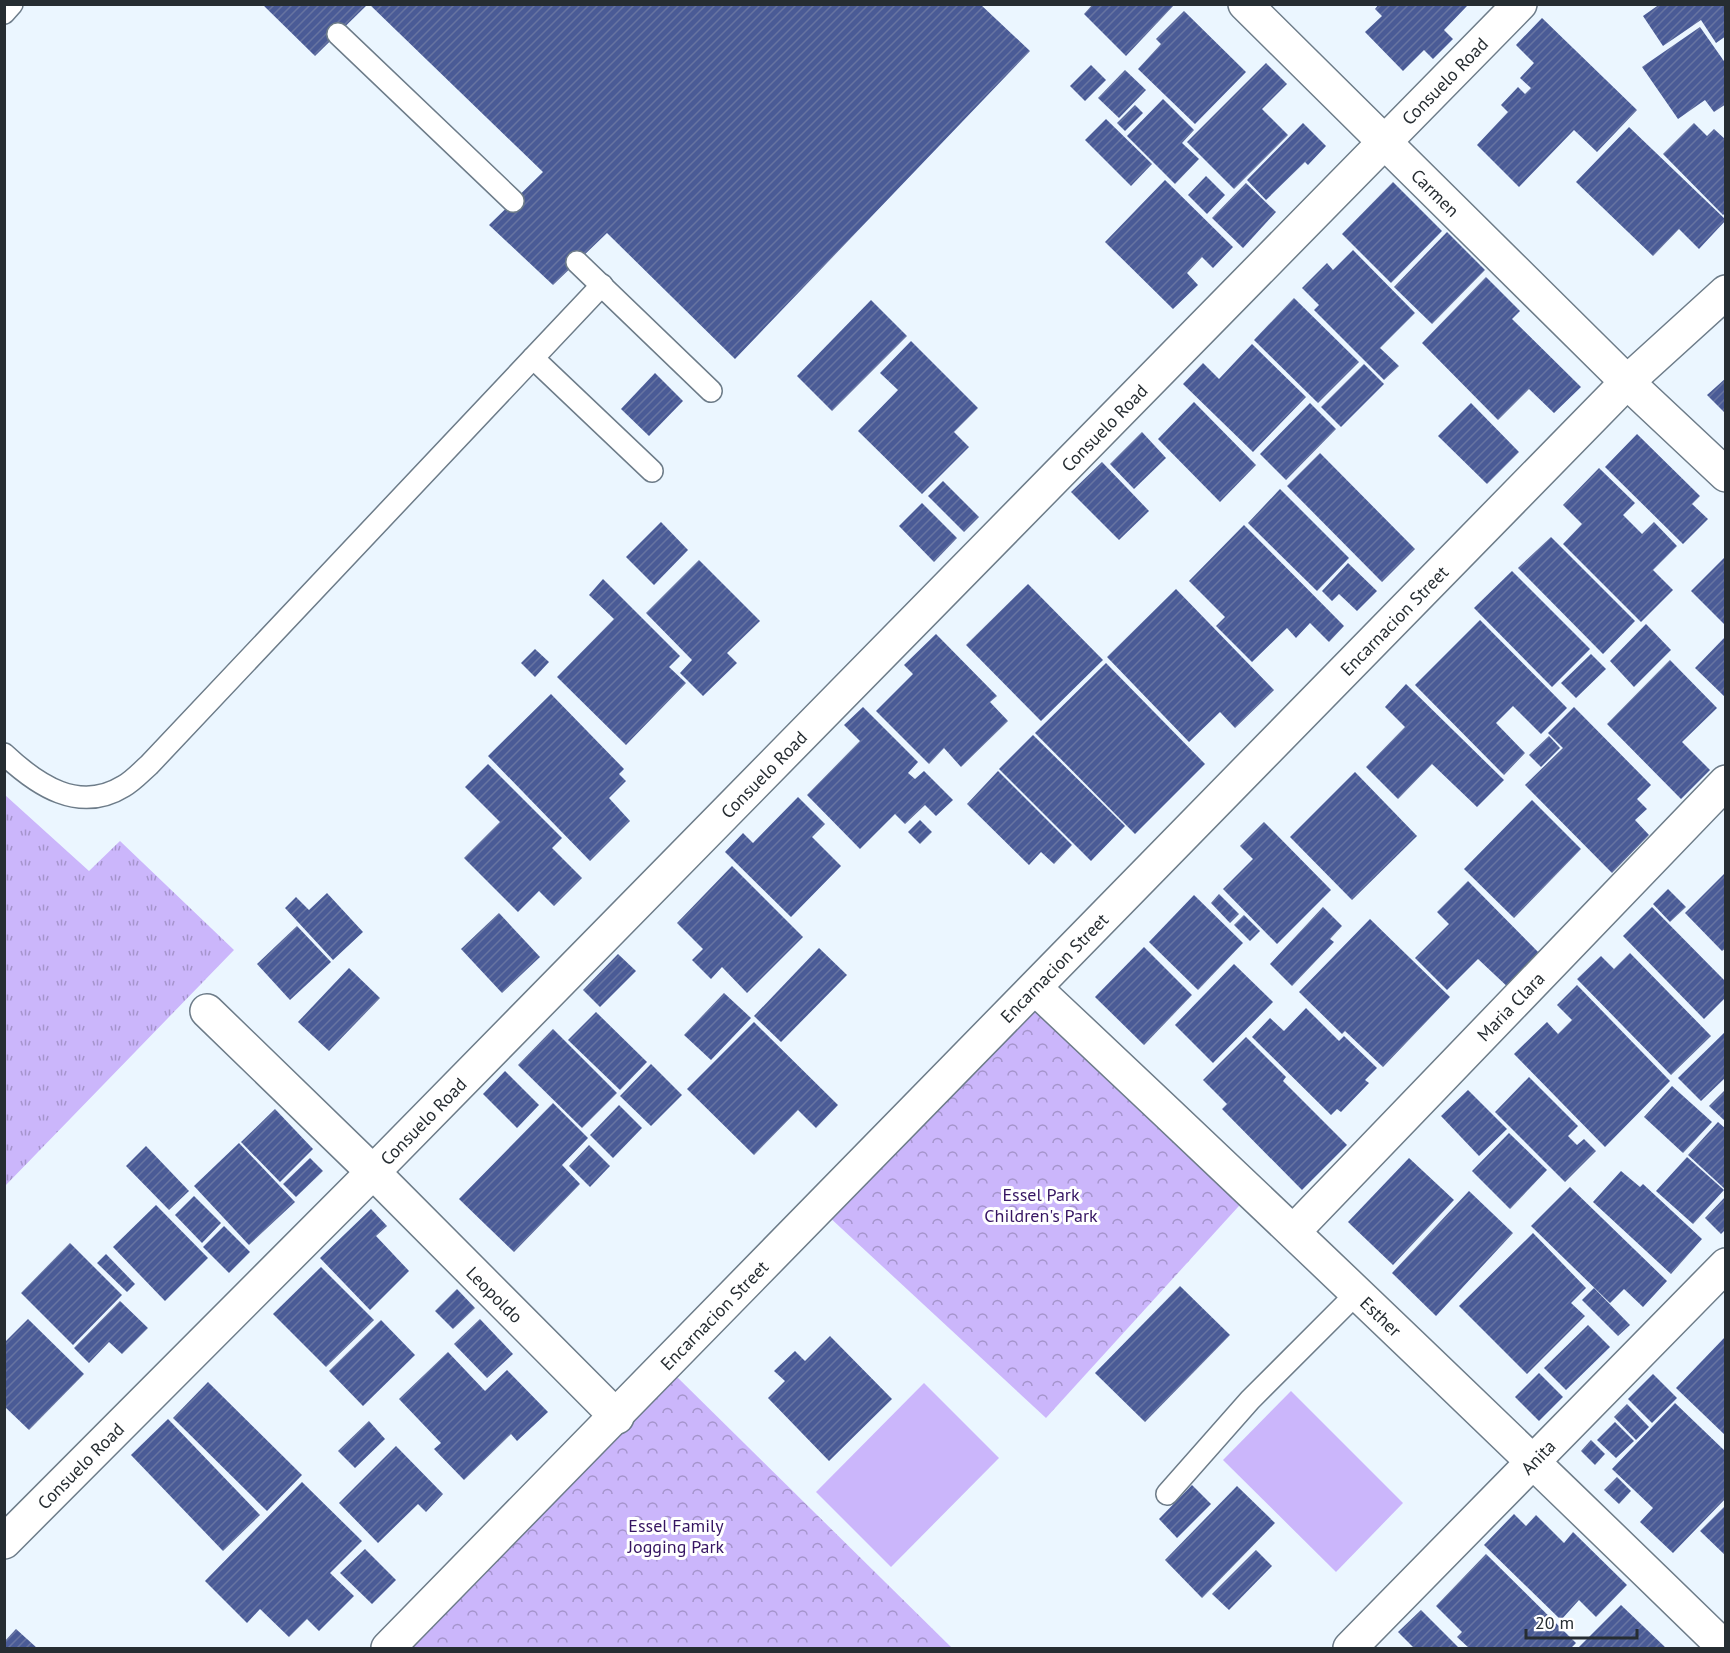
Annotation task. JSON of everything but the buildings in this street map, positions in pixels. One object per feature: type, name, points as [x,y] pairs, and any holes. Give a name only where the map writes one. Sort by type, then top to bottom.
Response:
[{"type":"street","name":"Carmen","points":[[1245,4],[1627,382],[1725,475]]},
{"type":"street","name":"Consuelo Road","points":[[4,1542],[373,1172],[1520,4]]},
{"type":"street","name":"Encarnacion Street","points":[[387,1648],[617,1417],[1627,382],[1725,292]]},
{"type":"street","name":"Maria Clara","points":[[1294,1231],[1725,782]]},
{"type":"street","name":"Esther","points":[[1035,988],[1294,1231],[1356,1294],[1725,1648]]},
{"type":"street","name":"Leopoldo","points":[[207,1011],[373,1172],[617,1417]]},
{"type":"street","name":"Anita","points":[[1350,1648],[1534,1463],[1725,1265]]},
{"type":"lane","points":[[4,13],[12,4]]},
{"type":"lane","points":[[338,34],[513,201]]},
{"type":"lane","points":[[577,262],[711,391]]},
{"type":"lane","points":[[4,754],[42,786],[68,796],[94,798],[123,787],[149,765],[602,285]]},
{"type":"lane","points":[[533,358],[652,471]]},
{"type":"lane","points":[[1167,1494],[1250,1400],[1356,1294]]},
{"type":"green space","points":[[5,795],[89,871],[120,841],[234,950],[5,1186]]},
{"type":"green space","name":"Essel Park Children's Park","points":[[1037,996],[1248,1196],[1046,1418],[827,1215]]},
{"type":"green space","name":"Essel Family Jogging Park","points":[[675,1375],[952,1648],[404,1648]]},
{"type":"green space","points":[[924,1383],[999,1458],[891,1567],[816,1492]]},
{"type":"green space","points":[[1291,1391],[1403,1503],[1336,1572],[1223,1460]]}]
